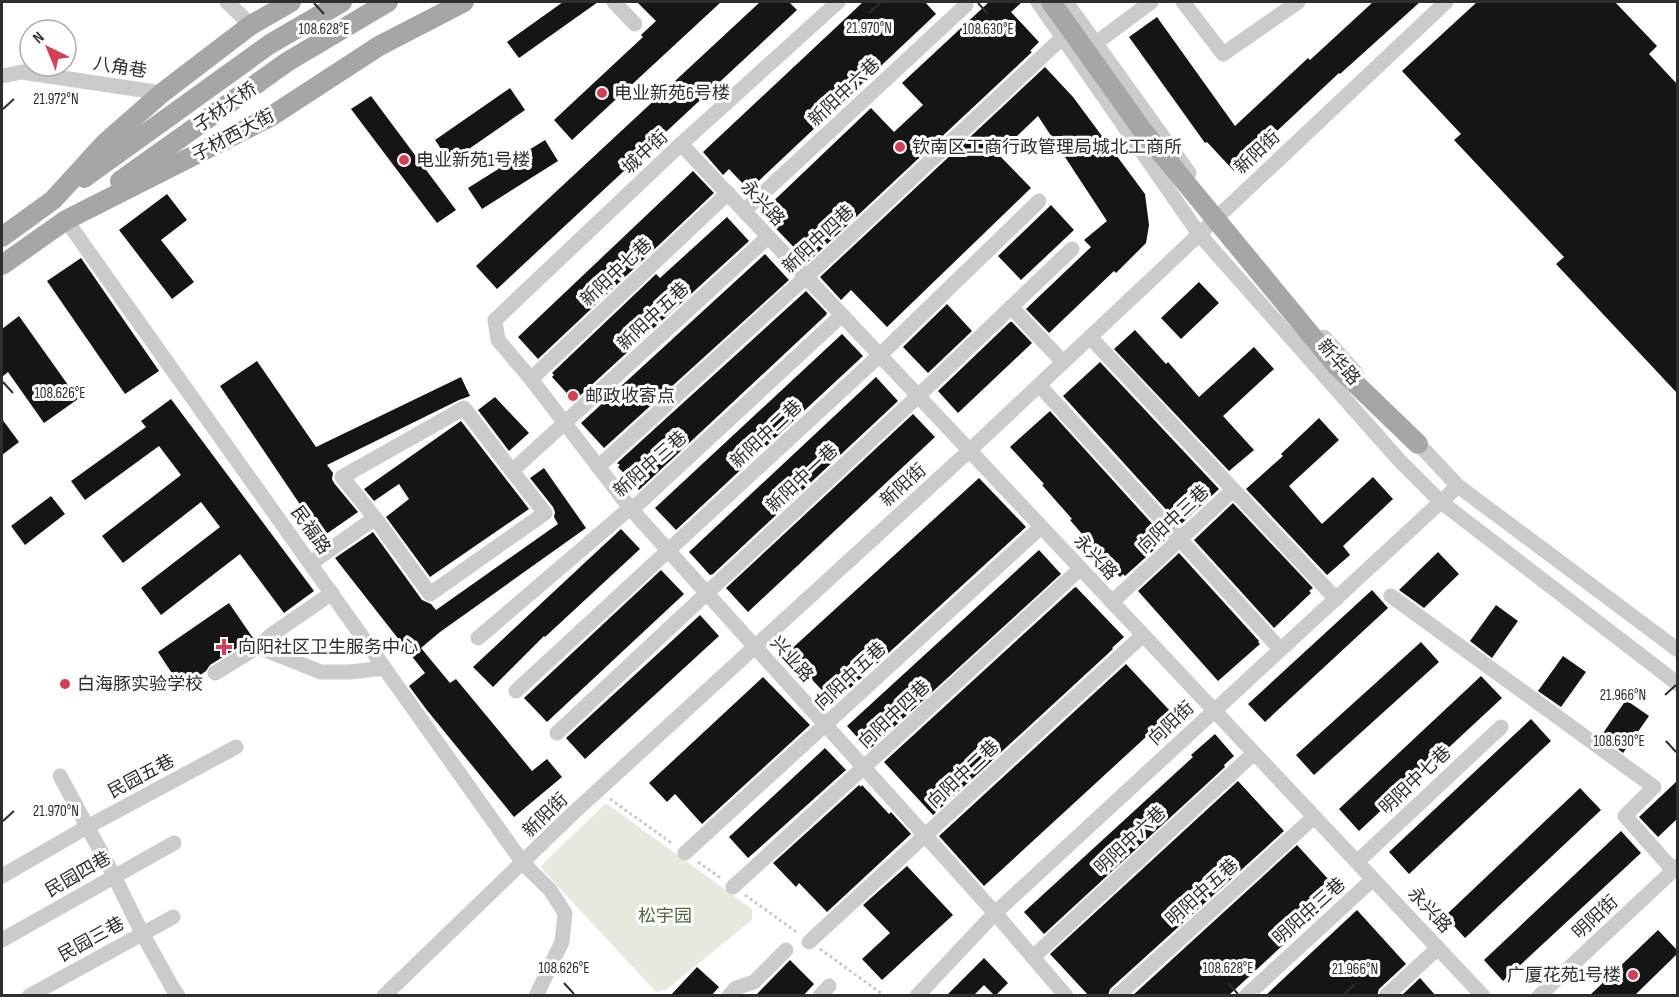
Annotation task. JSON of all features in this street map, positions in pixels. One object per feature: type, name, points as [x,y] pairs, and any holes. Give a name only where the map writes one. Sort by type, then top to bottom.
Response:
[{"type":"main road","points":[[2,237],[53,200],[105,143],[162,93],[251,26],[291,2]]},
{"type":"main road","name":"子材大桥","points":[[53,200],[270,44],[342,2]]},
{"type":"main road","name":"子材大桥","points":[[66,220],[287,62],[388,2]]},
{"type":"main road","name":"子材西大街","points":[[2,265],[66,220],[270,117],[379,46],[464,2]]},
{"type":"main road","points":[[1052,2],[1143,131],[1328,355],[1418,444]]},
{"type":"street","points":[[227,2],[251,26]]},
{"type":"street","points":[[614,2],[635,24]]},
{"type":"street","name":"城中街","points":[[498,340],[495,320],[681,144],[838,2]]},
{"type":"street","name":"新阳中六巷","points":[[744,211],[966,5],[964,2]]},
{"type":"street","name":"新华路","points":[[1038,2],[1199,234],[1399,460],[1441,502],[1677,684]]},
{"type":"street","name":"新华路","points":[[1066,2],[1219,215],[1418,444],[1458,486],[1677,650]]},
{"type":"street","points":[[1096,43],[1151,2]]},
{"type":"street","points":[[1183,2],[1223,54],[1298,2]]},
{"type":"street","name":"新阳街","points":[[384,996],[577,810],[969,451],[1446,2]]},
{"type":"street","name":"新阳中四巷","points":[[598,467],[1063,37]]},
{"type":"street","name":"八角巷","points":[[2,76],[22,72],[162,93]]},
{"type":"street","name":"永兴路","points":[[681,144],[1483,996]]},
{"type":"street","name":"新阳中七巷","points":[[531,379],[728,194]]},
{"type":"street","name":"新阳中二巷","points":[[516,691],[880,355],[1039,201]]},
{"type":"street","name":"民福路","points":[[66,220],[523,863],[550,890],[566,913],[562,942],[536,996]]},
{"type":"street","name":"新阳中五巷","points":[[512,471],[768,237]]},
{"type":"street","name":"新阳中一巷","points":[[557,733],[1072,249]]},
{"type":"street","points":[[1011,307],[1063,362]]},
{"type":"street","name":"新阳中三巷","points":[[478,638],[630,508],[638,504],[842,315]]},
{"type":"street","points":[[1090,337],[1336,599]]},
{"type":"street","name":"兴业路","points":[[498,340],[531,379],[630,508],[995,913],[1066,996]]},
{"type":"street","points":[[1039,385],[1280,649]]},
{"type":"street","points":[[464,408],[512,471],[544,513],[430,594],[342,477],[464,408]]},
{"type":"street","name":"向阳街","points":[[917,996],[995,913],[1458,486]]},
{"type":"street","name":"向阳中三巷","points":[[1112,602],[1233,489]]},
{"type":"street","points":[[311,563],[375,518]]},
{"type":"street","name":"向阳中五巷","points":[[686,853],[1041,527]]},
{"type":"street","name":"向阳中四巷","points":[[733,887],[1080,568]]},
{"type":"street","points":[[215,673],[258,647],[271,635],[332,593]]},
{"type":"street","points":[[1391,596],[1654,788],[1625,816],[1675,868]]},
{"type":"street","name":"向阳中二巷","points":[[809,942],[1143,635]]},
{"type":"street","points":[[258,647],[321,672],[350,672],[385,668]]},
{"type":"street","name":"明阳中七巷","points":[[1357,862],[1501,727]]},
{"type":"street","name":"民园五巷","points":[[2,876],[87,827],[236,747]]},
{"type":"street","name":"明阳中六巷","points":[[1033,957],[1254,753]]},
{"type":"street","points":[[60,776],[142,933],[178,996]]},
{"type":"street","name":"明阳中五巷","points":[[1117,996],[1314,817]]},
{"type":"street","name":"民园四巷","points":[[2,940],[174,843]]},
{"type":"street","name":"明阳街","points":[[1539,996],[1675,868]]},
{"type":"street","name":"明阳中三巷","points":[[1246,996],[1373,879]]},
{"type":"street","name":"民园三巷","points":[[29,996],[173,917]]},
{"type":"street","points":[[1386,996],[1438,948]]},
{"type":"street","points":[[729,996],[736,988],[754,982],[786,950]]},
{"type":"green space","name":"松宇园","points":[[606,803],[752,909],[752,920],[667,989],[656,992],[540,867]]},
{"type":"building","points":[[563,2],[598,2],[519,58],[507,42]]},
{"type":"building","points":[[637,2],[721,2],[572,140],[554,120],[643,37],[641,35],[656,21]]},
{"type":"building","points":[[760,2],[789,2],[797,10],[497,289],[476,266]]},
{"type":"building","points":[[863,2],[925,2],[936,14],[749,190],[729,169],[723,175],[703,152]]},
{"type":"building","points":[[989,2],[1022,2],[1011,12],[1039,42],[1030,51],[1032,52],[808,262],[761,213],[871,108],[894,132],[923,105],[902,83]]},
{"type":"building","points":[[1373,2],[1420,2],[1339,73],[1234,171],[1207,142],[1205,143],[1129,37],[1157,17],[1235,126]]},
{"type":"building","points":[[1477,2],[1615,2],[1657,46],[1649,54],[1677,84],[1677,393],[1556,264],[1564,257],[1454,140],[1461,134],[1402,71]]},
{"type":"building","points":[[1045,67],[1073,97],[1145,194],[1149,225],[1146,243],[1049,333],[1026,309],[1091,247],[1084,240],[1107,221],[1038,116],[998,154],[1031,188],[887,327],[851,290],[841,300],[820,277]]},
{"type":"building","points":[[510,88],[525,110],[450,162],[435,140]]},
{"type":"building","name":"电业新苑1号楼","points":[[371,96],[456,210],[437,223],[351,109]]},
{"type":"building","points":[[545,140],[558,161],[482,209],[468,188]]},
{"type":"building","points":[[693,171],[714,193],[538,359],[518,337]]},
{"type":"building","points":[[167,194],[187,220],[161,240],[194,282],[172,299],[119,230]]},
{"type":"building","points":[[1051,205],[1074,230],[1021,280],[998,256]]},
{"type":"building","points":[[727,217],[749,241],[574,401],[552,377],[554,375],[552,373],[656,274],[660,278]]},
{"type":"building","points":[[765,254],[789,280],[604,448],[581,423]]},
{"type":"building","points":[[81,258],[159,371],[125,394],[47,281]]},
{"type":"building","points":[[1199,282],[1219,303],[1181,339],[1161,318]]},
{"type":"building","points":[[806,291],[827,313],[826,315],[639,490],[617,463]]},
{"type":"building","points":[[947,304],[972,331],[928,373],[903,347]]},
{"type":"building","points":[[19,316],[78,399],[44,423],[8,372],[2,377],[2,329]]},
{"type":"building","points":[[1010,322],[1032,343],[958,413],[938,391]]},
{"type":"building","points":[[1135,330],[1199,397],[1254,347],[1274,369],[1223,416],[1254,450],[1229,471],[1114,349]]},
{"type":"building","points":[[842,334],[863,356],[676,530],[655,508]]},
{"type":"building","points":[[257,361],[316,447],[461,377],[470,396],[327,465],[333,473],[334,483],[358,512],[322,537],[220,386]]},
{"type":"building","points":[[1100,362],[1219,489],[1180,525],[1063,396]]},
{"type":"building","points":[[876,377],[898,401],[710,575],[689,552]]},
{"type":"building","points":[[495,397],[529,433],[509,451],[478,410]]},
{"type":"building","points":[[171,399],[314,591],[284,613],[240,554],[161,615],[141,588],[220,527],[201,502],[123,563],[102,536],[181,475],[159,446],[85,500],[71,481],[146,427],[141,421]]},
{"type":"building","points":[[1050,411],[1166,539],[1125,576],[1123,574],[1120,577],[1101,556],[1042,485],[1044,484],[1010,447]]},
{"type":"building","points":[[913,414],[935,437],[748,612],[726,588]]},
{"type":"building","points":[[1319,418],[1339,440],[1289,486],[1322,524],[1373,477],[1393,499],[1343,546],[1350,555],[1327,575],[1246,489],[1283,456],[1281,454]]},
{"type":"building","points":[[2,419],[19,442],[2,455]]},
{"type":"building","points":[[461,421],[529,509],[430,577],[386,517],[409,499],[399,484],[374,501],[364,489]]},
{"type":"building","points":[[544,468],[586,528],[421,648],[450,683],[456,679],[532,771],[547,759],[562,777],[514,817],[409,686],[425,673],[335,558],[373,532],[422,600],[431,604],[436,610],[558,524],[554,517],[553,507],[530,478]]},
{"type":"building","points":[[979,478],[1026,527],[834,703],[787,653]]},
{"type":"building","points":[[51,496],[65,514],[25,545],[11,526]]},
{"type":"building","points":[[1233,503],[1313,588],[1309,591],[1311,593],[1274,628],[1194,540]]},
{"type":"building","points":[[621,529],[640,549],[544,636],[493,687],[473,667]]},
{"type":"building","points":[[1039,550],[1061,574],[871,748],[869,746],[867,748],[847,726]]},
{"type":"building","points":[[1438,552],[1459,574],[1424,608],[1399,590]]},
{"type":"building","points":[[1179,553],[1260,644],[1218,681],[1138,591]]},
{"type":"building","points":[[661,570],[684,594],[547,722],[524,698]]},
{"type":"building","points":[[1076,587],[1124,637],[933,815],[884,762]]},
{"type":"building","points":[[1372,590],[1388,608],[1265,722],[1248,704]]},
{"type":"building","points":[[229,603],[253,638],[210,665],[206,671],[193,680],[195,683],[183,690],[158,652]]},
{"type":"building","points":[[1496,605],[1518,621],[1492,658],[1470,641]]},
{"type":"building","points":[[700,615],[719,636],[585,759],[566,738]]},
{"type":"building","points":[[1421,642],[1439,662],[1314,775],[1296,755]]},
{"type":"building","points":[[1563,656],[1586,672],[1561,707],[1538,691]]},
{"type":"building","points":[[1126,664],[1172,713],[984,886],[939,836]]},
{"type":"building","points":[[1481,676],[1502,698],[1359,831],[1339,809]]},
{"type":"building","points":[[763,677],[810,725],[702,824],[675,794],[667,802],[649,783]]},
{"type":"building","points":[[1626,700],[1649,716],[1623,753],[1601,736]]},
{"type":"building","points":[[1531,719],[1551,741],[1409,874],[1389,852]]},
{"type":"building","points":[[1215,734],[1234,756],[1224,765],[1225,767],[1044,934],[1024,912],[1193,757],[1191,755]]},
{"type":"building","points":[[825,748],[846,770],[748,858],[729,837]]},
{"type":"building","points":[[1238,781],[1284,831],[1110,989],[1108,996],[1089,996],[1050,954]]},
{"type":"building","points":[[1677,781],[1677,819],[1658,837],[1639,817]]},
{"type":"building","points":[[859,785],[861,787],[862,785],[889,814],[891,812],[911,834],[827,912],[799,883],[796,887],[773,863]]},
{"type":"building","points":[[1580,788],[1601,810],[1465,938],[1445,916]]},
{"type":"building","points":[[1621,831],[1641,853],[1503,981],[1484,960]]},
{"type":"building","points":[[1297,845],[1340,892],[1228,996],[1132,996]]},
{"type":"building","points":[[907,866],[953,915],[882,980],[862,959],[890,933],[863,905]]},
{"type":"building","points":[[1357,910],[1406,964],[1379,989],[1377,996],[1265,996]]},
{"type":"building","name":"广厦花苑1号楼","points":[[1658,930],[1677,950],[1677,954],[1634,996],[1589,996]]},
{"type":"building","points":[[984,958],[1008,983],[995,996],[984,985],[973,996],[946,996]]},
{"type":"building","points":[[790,960],[814,984],[803,996],[755,996]]},
{"type":"building","points":[[697,967],[719,987],[711,996],[670,996]]},
{"type":"building","points":[[1420,978],[1436,996],[1401,996]]},
{"type":"place","name":"电业新苑6号楼","points":[[602,93]]},
{"type":"place","name":"钦南区工商行政管理局城北工商所","points":[[900,147]]},
{"type":"place","name":"电业新苑1号楼","points":[[404,160]]},
{"type":"place","name":"邮政收寄点","points":[[573,396]]},
{"type":"place","name":"向阳社区卫生服务中心","points":[[224,647]]},
{"type":"place","name":"白海豚实验学校","points":[[65,684]]},
{"type":"place","name":"广厦花苑1号楼","points":[[1633,975]]}]
